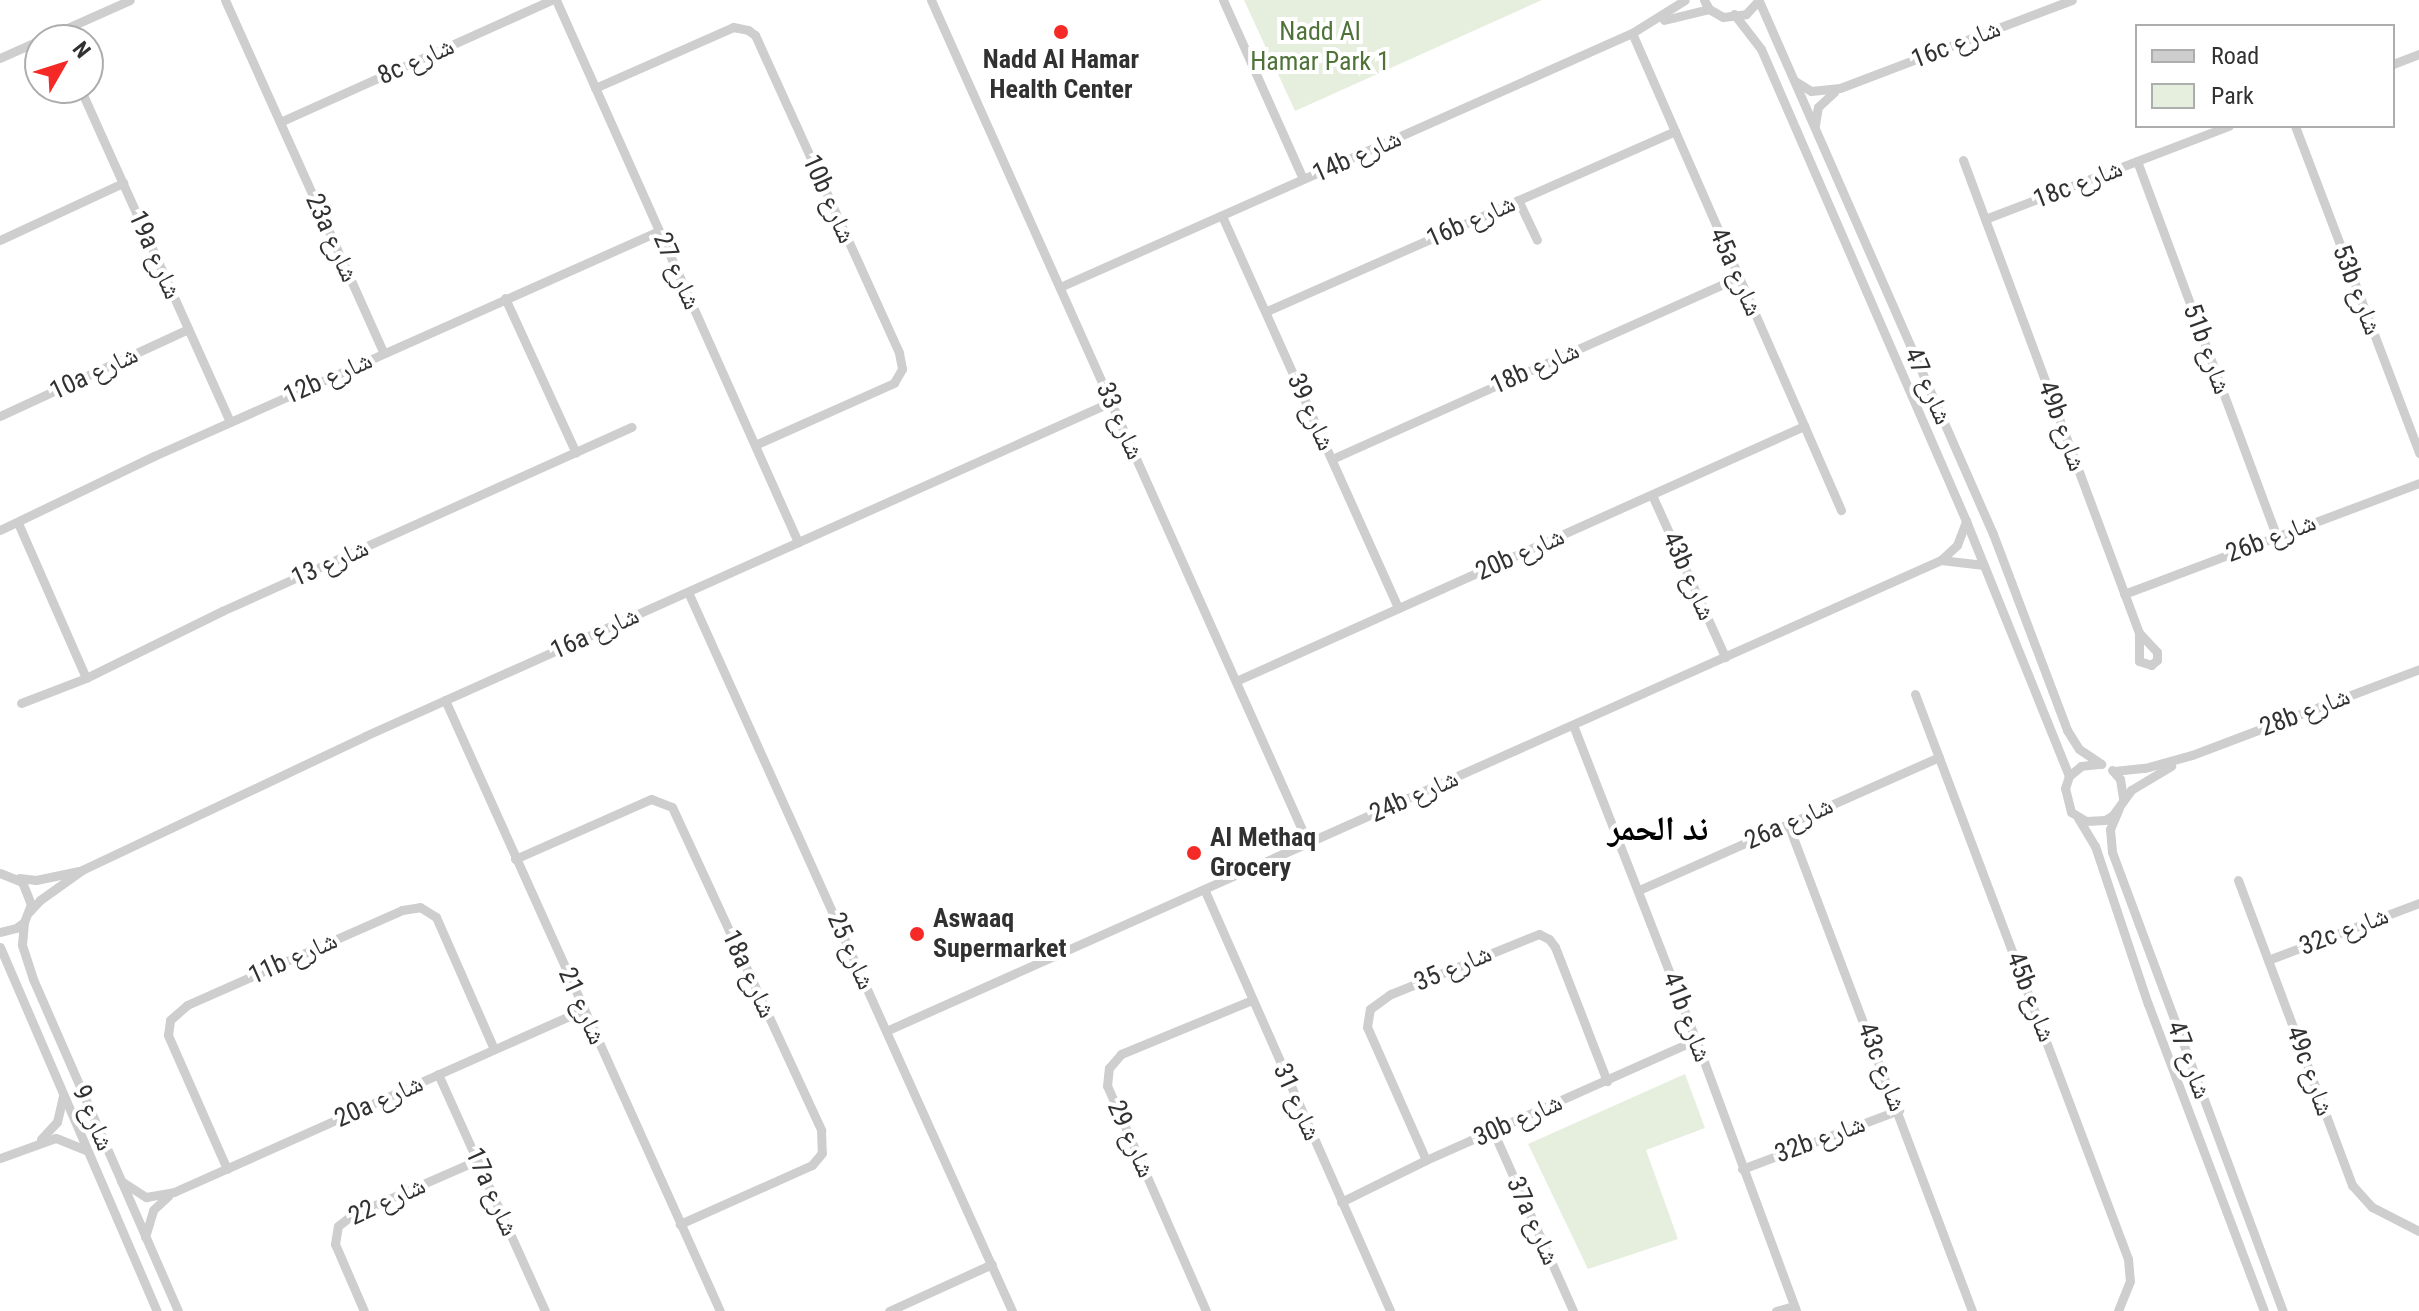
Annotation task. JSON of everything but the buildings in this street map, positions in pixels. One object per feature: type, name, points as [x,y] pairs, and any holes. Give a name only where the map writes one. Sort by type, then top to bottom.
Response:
[{"type":"street","points":[[82,24],[130,0]]},
{"type":"street","name":"23a شارع","points":[[225,0],[384,353]]},
{"type":"street","name":"8c شارع","points":[[280,122],[553,0]]},
{"type":"street","name":"شارع 27","points":[[553,0],[798,542]]},
{"type":"street","points":[[1223,0],[1303,179]]},
{"type":"street","name":"14b شارع","points":[[1653,23],[1685,0]]},
{"type":"street","points":[[1707,4],[1723,17],[1734,14],[1739,17],[1759,0]]},
{"type":"street","name":"شارع 47","points":[[1759,0],[1993,534],[2067,730],[2079,749],[2101,764]]},
{"type":"street","name":"16c شارع","points":[[1792,77],[1811,91],[1840,88],[2072,0]]},
{"type":"street","name":"شارع 33","points":[[936,1],[1308,843]]},
{"type":"street","name":"14b شارع","points":[[1060,287],[1653,23],[1707,4]]},
{"type":"street","name":"شارع 47","points":[[1734,14],[1761,49],[1966,521],[2069,776]]},
{"type":"street","name":"10b شارع","points":[[595,88],[733,27],[741,27],[755,35],[899,353],[902,369],[894,383],[755,445]]},
{"type":"street","name":"45a شارع","points":[[1632,33],[1841,510]]},
{"type":"street","points":[[0,58],[24,49]]},
{"type":"street","points":[[2395,63],[2419,54]]},
{"type":"street","points":[[1816,132],[1818,107],[1840,88]]},
{"type":"street","name":"19a شارع","points":[[87,104],[230,422]]},
{"type":"street","name":"18c شارع","points":[[1985,219],[2224,128]]},
{"type":"street","name":"53b شارع","points":[[2296,128],[2419,453]]},
{"type":"street","name":"16b شارع","points":[[1267,311],[1675,131]]},
{"type":"street","points":[[1963,160],[1985,219]]},
{"type":"street","name":"51b شارع","points":[[2137,161],[2277,537]]},
{"type":"street","points":[[0,240],[123,183]]},
{"type":"street","points":[[1518,200],[1537,240]]},
{"type":"street","name":"شارع 39","points":[[1222,216],[1398,608]]},
{"type":"street","name":"49b شارع","points":[[1985,219],[2139,633]]},
{"type":"street","name":"12b شارع","points":[[0,530],[230,422],[659,231]]},
{"type":"street","name":"18b شارع","points":[[1332,459],[1738,277]]},
{"type":"street","points":[[505,298],[576,453]]},
{"type":"street","name":"10a شارع","points":[[0,416],[188,329]]},
{"type":"street","name":"16a شارع","points":[[0,932],[16,928],[40,900],[82,870],[445,700],[1111,402]]},
{"type":"street","name":"20b شارع","points":[[1236,681],[1804,426]]},
{"type":"street","name":"شارع 13","points":[[21,703],[86,678],[222,611],[632,427]]},
{"type":"street","name":"26b شارع","points":[[2124,594],[2419,483]]},
{"type":"street","name":"43b شارع","points":[[1652,495],[1725,657]]},
{"type":"street","points":[[1941,560],[1960,540],[1966,521]]},
{"type":"street","points":[[18,523],[86,678]]},
{"type":"street","points":[[1941,560],[1984,565]]},
{"type":"street","name":"24b شارع","points":[[886,1031],[1941,560]]},
{"type":"street","name":"شارع 25","points":[[688,592],[1012,1311]]},
{"type":"street","name":"28b شارع","points":[[2114,771],[2145,768],[2192,755],[2419,669]]},
{"type":"street","name":"45b شارع","points":[[1915,694],[2128,1259],[2130,1281],[2120,1306]]},
{"type":"street","name":"شارع 21","points":[[445,700],[720,1311]]},
{"type":"street","name":"41b شارع","points":[[1573,725],[1639,890],[1795,1308]]},
{"type":"street","name":"28b شارع","points":[[2121,804],[2144,781],[2192,755]]},
{"type":"street","name":"26a شارع","points":[[1639,890],[1939,757]]},
{"type":"street","points":[[2101,764],[2114,771],[2120,779],[2121,804],[2105,820],[2096,822],[2078,818],[2065,797],[2069,776],[2081,766],[2101,764]]},
{"type":"street","name":"18a شارع","points":[[515,859],[651,799],[672,807],[821,1130],[822,1153],[812,1165],[680,1224]]},
{"type":"street","name":"شارع 47","points":[[2121,804],[2110,829],[2112,852],[2283,1311]]},
{"type":"street","name":"شارع 47","points":[[2078,818],[2095,846],[2148,1004],[2264,1311]]},
{"type":"street","name":"43c شارع","points":[[1788,824],[1899,1110],[1972,1311]]},
{"type":"street","name":"16a شارع","points":[[6,874],[36,880],[82,870]]},
{"type":"street","name":"شارع 9","points":[[6,874],[27,889],[22,945],[33,979],[178,1311]]},
{"type":"street","name":"49c شارع","points":[[2238,880],[2352,1185],[2372,1207],[2419,1231]]},
{"type":"street","name":"شارع 31","points":[[1205,891],[1390,1311]]},
{"type":"street","name":"32c شارع","points":[[2268,960],[2419,903]]},
{"type":"street","name":"11b شارع","points":[[227,1169],[168,1035],[174,1014],[201,998],[402,910],[420,907],[436,917],[494,1049]]},
{"type":"street","name":"شارع 35","points":[[1426,1160],[1367,1027],[1370,1009],[1391,994],[1539,934],[1549,939],[1555,947],[1607,1081]]},
{"type":"street","name":"شارع 9","points":[[0,947],[157,1311]]},
{"type":"street","name":"شارع 29","points":[[1206,1311],[1107,1086],[1109,1068],[1121,1054],[1252,1000]]},
{"type":"street","name":"20a شارع","points":[[121,1181],[146,1197],[174,1192],[583,1010]]},
{"type":"street","name":"30b شارع","points":[[1341,1202],[1426,1160],[1696,1040]]},
{"type":"street","name":"17a شارع","points":[[438,1074],[545,1311]]},
{"type":"street","points":[[32,1145],[53,1129],[63,1096]]},
{"type":"street","name":"32b شارع","points":[[1742,1169],[1899,1110]]},
{"type":"street","name":"37a شارع","points":[[1493,1131],[1573,1311]]},
{"type":"street","points":[[0,1158],[56,1138],[87,1150]]},
{"type":"street","name":"شارع 22","points":[[364,1311],[335,1244],[338,1226],[352,1215],[478,1160]]},
{"type":"street","name":"20a شارع","points":[[145,1237],[153,1210],[174,1192]]},
{"type":"street","points":[[889,1311],[992,1264]]},
{"type":"street","points":[[1776,1311],[1795,1308]]},
{"type":"green space","name":"Nadd Al Hamar Park 1","points":[[1244,0],[1542,0],[1295,111]]},
{"type":"green space","points":[[1685,1074],[1705,1128],[1646,1150],[1678,1239],[1588,1269],[1528,1144]]},
{"type":"place","name":"Nadd Al Hamar Health Center","points":[[1061,32]]},
{"type":"place","name":"Al Methaq Grocery","points":[[1194,853]]},
{"type":"place","name":"Aswaaq Supermarket","points":[[917,934]]},
{"type":"district","name":"ند الحمر","points":[[1658,829]]}]
